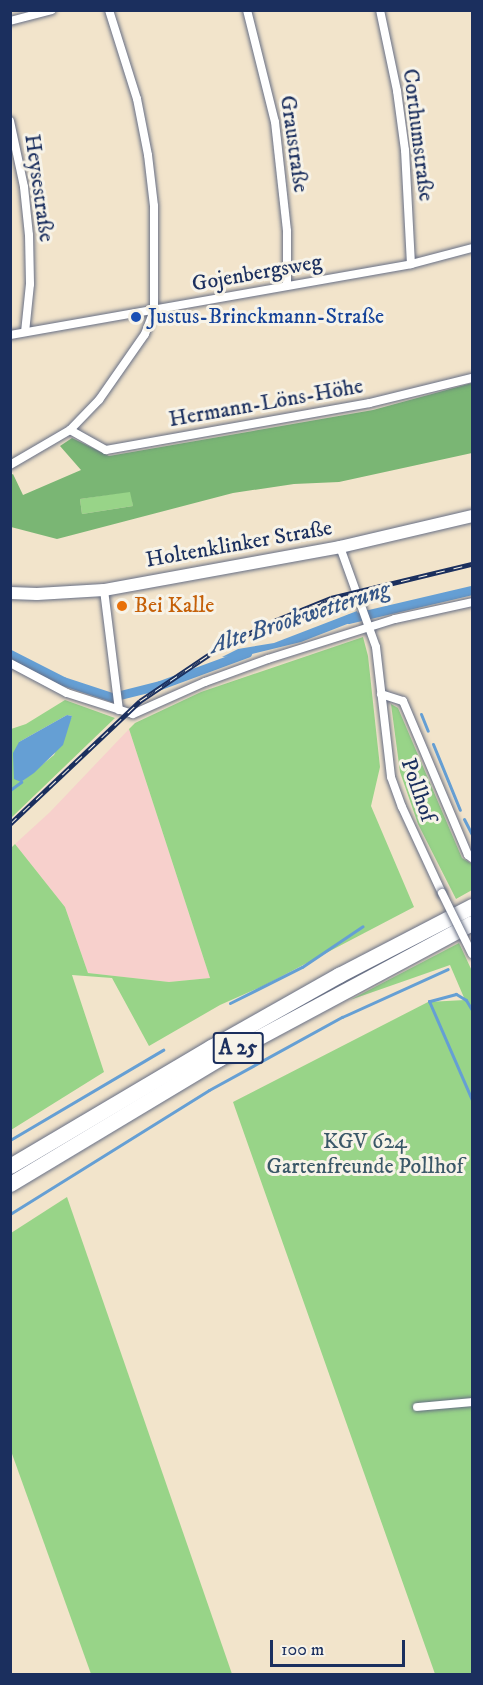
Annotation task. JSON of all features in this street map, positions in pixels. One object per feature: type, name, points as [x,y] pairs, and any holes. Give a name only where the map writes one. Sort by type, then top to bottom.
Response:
[{"type":"highway","name":"A 25","points":[[10,1167],[211,1047],[339,975],[472,906]]},
{"type":"highway","name":"A 25","points":[[10,1184],[218,1059],[472,923]]},
{"type":"main road","name":"Holtenklinker Straße","points":[[10,593],[37,594],[104,590],[340,547],[472,516]]},
{"type":"street","points":[[10,21],[52,10]]},
{"type":"street","points":[[10,465],[70,430],[99,400],[145,333],[154,310],[154,206],[148,155],[136,99],[109,10]]},
{"type":"street","name":"Graustraße","points":[[247,10],[275,122],[287,231],[287,285]]},
{"type":"street","name":"Corthumstraße","points":[[380,10],[397,91],[405,150],[411,264]]},
{"type":"street","name":"Heysestraße","points":[[10,121],[24,187],[29,235],[30,284],[25,332]]},
{"type":"street","name":"Gojenbergsweg","points":[[10,335],[411,264],[472,248]]},
{"type":"street","name":"Hermann-Löns-Höhe","points":[[70,430],[106,450],[360,405],[472,378]]},
{"type":"street","name":"Pollhof","points":[[340,547],[376,648],[390,777],[472,954]]},
{"type":"street","points":[[104,590],[119,710]]},
{"type":"street","points":[[10,663],[67,693],[136,714],[205,682],[370,626],[472,602]]},
{"type":"street","name":"Pollhof","points":[[381,694],[403,702],[468,855],[472,858]]},
{"type":"street","points":[[417,1407],[472,1402]]},
{"type":"shaded area","points":[[129,729],[210,978],[169,982],[88,973],[65,907],[15,844],[50,812]]},
{"type":"green space","points":[[472,383],[472,453],[339,482],[294,484],[233,493],[57,539],[11,527],[11,475],[13,474],[23,495],[81,470],[60,446],[72,438],[109,456],[373,410]],"holes":[[[130,492],[133,506],[82,514],[80,499]]]},
{"type":"green space","points":[[131,491],[133,506],[82,514],[80,499]]},
{"type":"green space","points":[[363,637],[368,656],[380,767],[371,806],[414,907],[263,986],[220,1005],[149,1046],[112,978],[72,975],[104,1072],[11,1130],[11,848],[15,844],[65,907],[88,973],[169,982],[210,978],[129,729],[135,723],[201,692]]},
{"type":"green space","points":[[65,700],[115,718],[11,818],[11,729],[26,724]],"holes":[[[67,715],[72,716],[54,755],[21,782],[19,742]]]},
{"type":"green space","points":[[391,704],[398,708],[462,858],[472,864],[472,890],[456,899],[418,824],[400,772]]},
{"type":"green space","name":"KGV 624 Gartenfreunde Pollhof","points":[[459,943],[472,971],[472,1674],[435,1674],[233,1102],[428,1002],[465,1000],[450,965],[350,1000]]},
{"type":"green space","points":[[67,1197],[232,1674],[91,1674],[11,1451],[11,1233]]},
{"type":"water","points":[[357,611],[360,619],[301,642],[244,656],[222,657],[238,649],[274,643]]},
{"type":"water","points":[[67,715],[72,716],[63,745],[34,773],[21,782],[14,779],[13,753],[19,742]]},
{"type":"waterway","name":"Alte Brookwetterung","points":[[348,619],[472,590]]},
{"type":"waterway","points":[[10,654],[63,681],[112,697],[160,685],[247,653]]},
{"type":"waterway","points":[[421,714],[428,731]]},
{"type":"waterway","points":[[433,744],[460,810]]},
{"type":"waterway","points":[[10,790],[21,782]]},
{"type":"waterway","points":[[464,819],[472,835]]},
{"type":"waterway","points":[[230,1003],[302,967],[363,926]]},
{"type":"waterway","points":[[10,1214],[209,1090],[342,1017],[448,969]]},
{"type":"waterway","points":[[472,1010],[466,1000],[456,994],[429,1001],[472,1100]]},
{"type":"waterway","points":[[10,1140],[163,1050]]},
{"type":"railway","points":[[10,824],[140,701],[219,648],[279,619],[331,598],[472,564]]},
{"type":"place","name":"Justus-Brinckmann-Straße","points":[[136,317]]},
{"type":"place","name":"Bei Kalle","points":[[122,606]]}]
